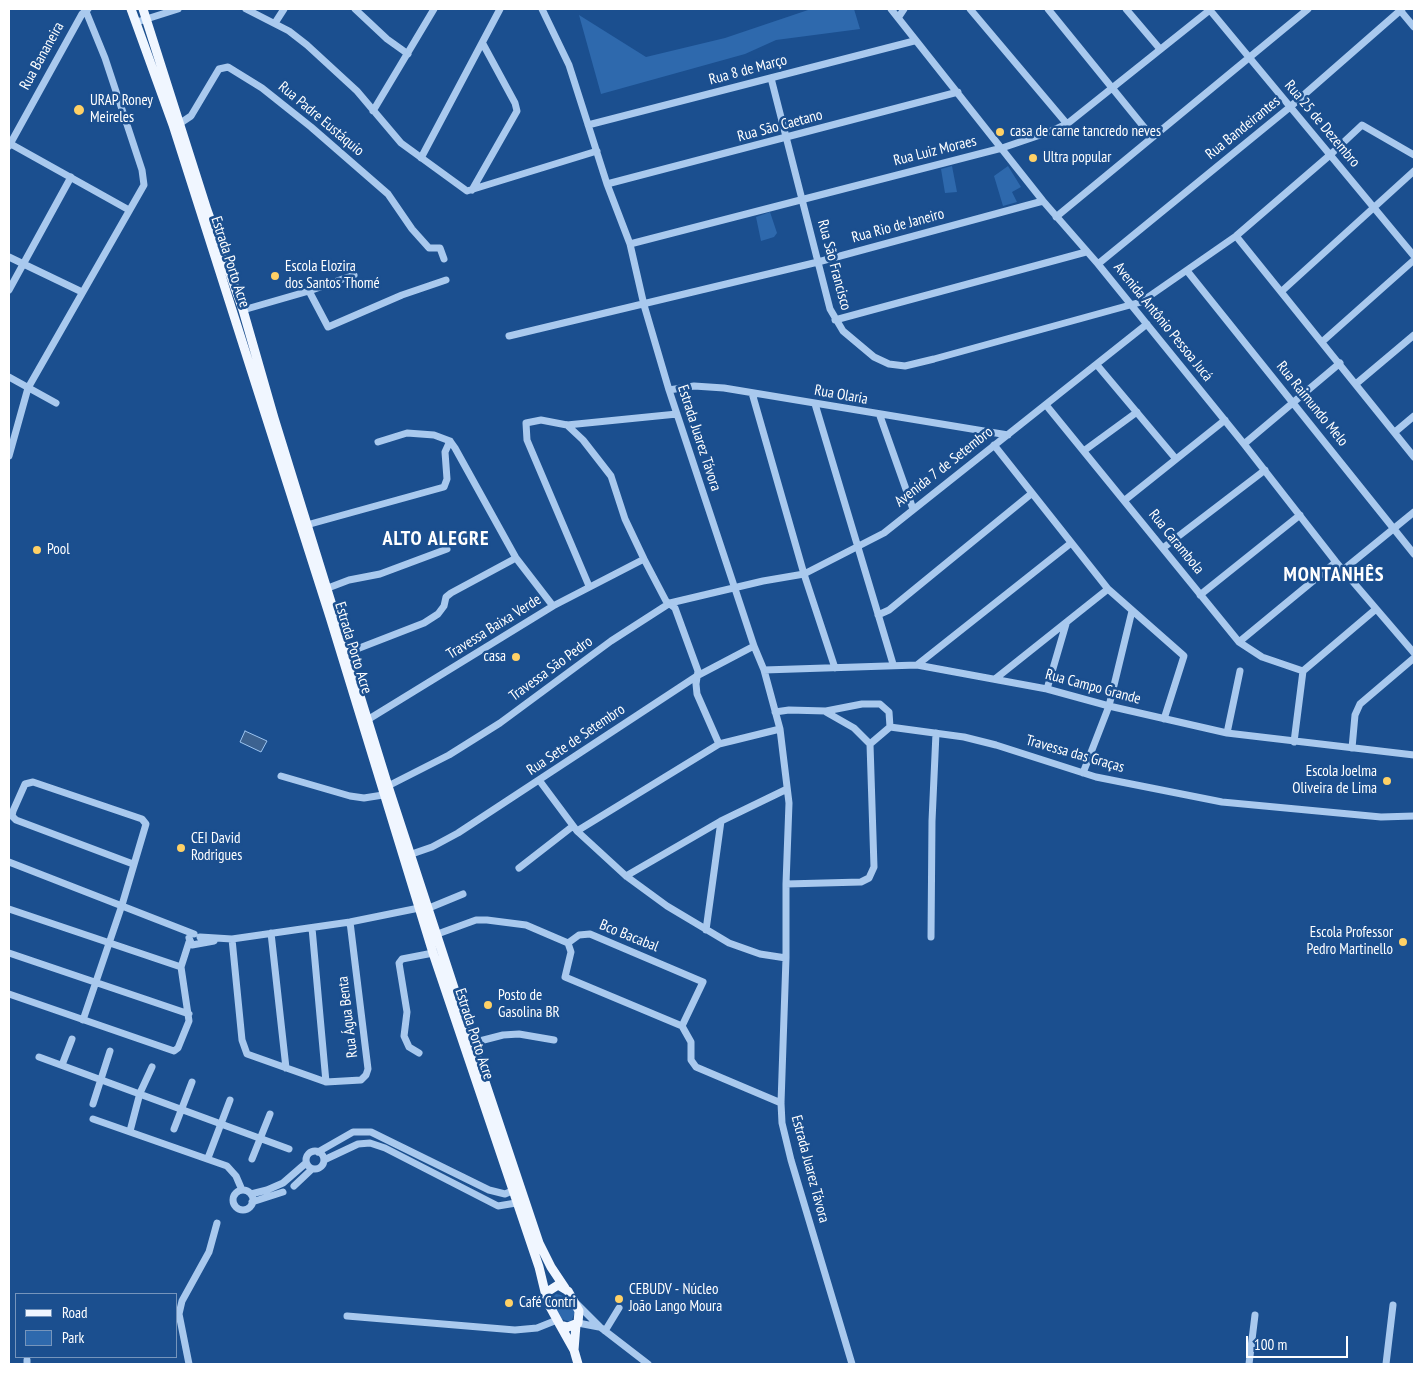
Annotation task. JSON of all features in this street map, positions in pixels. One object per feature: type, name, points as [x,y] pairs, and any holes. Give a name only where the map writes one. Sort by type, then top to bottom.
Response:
[{"type":"main road","name":"Estrada Porto Acre","points":[[131,9],[177,126],[243,310],[304,526],[328,588],[344,654]]},
{"type":"main road","name":"Estrada Porto Acre","points":[[143,9],[177,126],[365,722],[412,854],[472,1043],[539,1243],[551,1267],[577,1304]]},
{"type":"main road","name":"Estrada Porto Acre","points":[[365,722],[383,795],[428,937],[539,1267],[546,1296],[574,1350]]},
{"type":"main road","points":[[546,1296],[554,1286],[566,1288]]},
{"type":"main road","points":[[577,1304],[580,1314],[576,1324],[574,1350],[578,1364]]},
{"type":"main road","points":[[558,1322],[568,1328],[576,1324]]},
{"type":"street","points":[[9,456],[28,388],[144,185],[142,170],[105,58],[86,9]]},
{"type":"street","name":"Rua Bananeira","points":[[9,144],[86,9]]},
{"type":"street","points":[[137,22],[178,9]]},
{"type":"street","points":[[246,9],[275,23],[307,45],[357,92],[402,143],[470,191]]},
{"type":"street","points":[[275,23],[284,9]]},
{"type":"street","points":[[356,9],[387,40],[408,54]]},
{"type":"street","points":[[373,111],[434,9]]},
{"type":"street","points":[[421,158],[500,9]]},
{"type":"street","name":"Estrada Juarez Távora","points":[[542,9],[568,60],[607,184],[630,244],[644,305],[669,390],[754,646],[764,670],[780,729],[787,788],[786,958],[780,1103],[782,1123],[790,1160],[852,1364]]},
{"type":"street","name":"Avenida Antônio Pessoa Jucá","points":[[891,9],[914,41],[958,92],[1043,201],[1133,306],[1225,420],[1336,562],[1414,653]]},
{"type":"street","points":[[898,18],[904,9]]},
{"type":"street","points":[[970,9],[1067,124]]},
{"type":"street","points":[[1048,9],[1114,88],[1152,138]]},
{"type":"street","points":[[1126,9],[1160,49]]},
{"type":"street","name":"Rua Luiz Moraes","points":[[630,244],[802,198],[1002,148],[1034,138],[1067,124],[1210,9]]},
{"type":"street","name":"Rua 25 de Dezembro","points":[[1210,9],[1248,58],[1414,256]]},
{"type":"street","points":[[1056,216],[1308,9]]},
{"type":"street","points":[[1401,9],[1414,27]]},
{"type":"street","name":"Rua Bandeirantes","points":[[1098,264],[1290,107],[1401,9]]},
{"type":"street","name":"Rua 8 de Março","points":[[588,125],[914,41]]},
{"type":"street","points":[[470,191],[517,111],[515,103],[483,44]]},
{"type":"street","name":"Rua Padre Eustáquio","points":[[177,126],[191,116],[219,70],[228,67],[262,88],[312,127],[388,194],[412,229],[429,248],[440,248],[444,259]]},
{"type":"street","name":"Rua São Francisco","points":[[771,78],[788,138],[818,262],[835,320],[842,331],[874,357],[889,364],[905,366],[1133,306],[1188,272],[1236,236],[1362,125],[1414,155]]},
{"type":"street","name":"Rua São Caetano","points":[[607,184],[958,92]]},
{"type":"street","points":[[9,144],[129,210]]},
{"type":"street","points":[[470,191],[597,151]]},
{"type":"street","points":[[1282,291],[1414,171]]},
{"type":"street","points":[[9,290],[71,177]]},
{"type":"street","name":"Rua Rio de Janeiro","points":[[509,336],[818,262],[1043,201]]},
{"type":"street","points":[[1236,236],[1357,383],[1414,456]]},
{"type":"street","points":[[835,320],[1086,252]]},
{"type":"street","points":[[9,257],[82,292]]},
{"type":"street","points":[[1323,341],[1414,260]]},
{"type":"street","name":"Rua Raimundo Melo","points":[[1188,272],[1414,554]]},
{"type":"street","points":[[243,310],[309,291],[354,275]]},
{"type":"street","points":[[309,291],[328,327],[402,295],[446,280]]},
{"type":"street","name":"Avenida 7 de Setembro","points":[[735,588],[804,574],[884,533],[1147,324]]},
{"type":"street","points":[[1357,383],[1414,335]]},
{"type":"street","points":[[1244,444],[1340,363]]},
{"type":"street","points":[[1097,365],[1176,459]]},
{"type":"street","points":[[9,377],[56,403]]},
{"type":"street","name":"Rua Olaria","points":[[669,390],[711,387],[880,416],[1008,435]]},
{"type":"street","points":[[752,393],[804,574],[835,668]]},
{"type":"street","points":[[815,404],[893,664]]},
{"type":"street","name":"Rua Carambola","points":[[1046,404],[1239,642],[1262,657],[1303,671]]},
{"type":"street","points":[[1085,450],[1137,412]]},
{"type":"street","points":[[589,586],[525,433],[526,423],[541,420],[567,425],[677,414]]},
{"type":"street","points":[[880,416],[913,510]]},
{"type":"street","points":[[1395,432],[1414,416]]},
{"type":"street","points":[[1125,500],[1225,420]]},
{"type":"street","points":[[567,425],[583,440],[615,483],[625,519],[666,601],[674,608],[697,668],[697,694],[719,744]]},
{"type":"street","points":[[378,442],[407,432],[434,435],[450,441],[516,558],[553,606]]},
{"type":"street","points":[[304,526],[444,487],[447,479],[445,452],[450,441]]},
{"type":"street","points":[[994,445],[1108,589],[1184,656],[1164,720]]},
{"type":"street","points":[[1163,548],[1265,470]]},
{"type":"street","points":[[878,615],[889,610],[1031,494]]},
{"type":"street","points":[[1343,570],[1414,512]]},
{"type":"street","points":[[1200,595],[1300,515]]},
{"type":"street","points":[[916,665],[1071,543]]},
{"type":"street","points":[[328,588],[349,580],[380,574],[447,550]]},
{"type":"street","points":[[344,654],[424,623],[438,614],[444,606],[446,598],[451,593],[516,558]]},
{"type":"street","name":"Travessa Baixa Verde","points":[[365,722],[553,606],[644,559]]},
{"type":"street","points":[[1239,642],[1336,562]]},
{"type":"street","name":"Travessa São Pedro","points":[[388,786],[449,755],[500,723],[611,641],[670,603],[735,588]]},
{"type":"street","points":[[995,679],[1108,589]]},
{"type":"street","points":[[1294,742],[1303,671],[1376,609]]},
{"type":"street","points":[[1083,773],[1109,706],[1132,611]]},
{"type":"street","points":[[1047,689],[1066,623]]},
{"type":"street","name":"Rua Sete de Setembro","points":[[403,858],[458,832],[696,676],[754,646]]},
{"type":"street","points":[[1352,748],[1355,715],[1360,704],[1414,658]]},
{"type":"street","name":"Rua Campo Grande","points":[[764,670],[893,664],[916,665],[1047,689],[1164,720],[1227,733],[1414,755]]},
{"type":"street","points":[[1227,733],[1240,671]]},
{"type":"street","points":[[776,712],[789,710],[826,711],[862,704],[880,704],[889,712],[890,727],[870,744]]},
{"type":"street","points":[[786,884],[867,880],[874,867],[870,744],[854,728],[826,711]]},
{"type":"street","name":"Travessa das Graças","points":[[890,727],[936,733],[996,745],[1083,773],[1222,802],[1372,816],[1414,816]]},
{"type":"street","points":[[519,868],[575,828],[719,744],[780,729]]},
{"type":"street","points":[[931,937],[932,822],[936,733]]},
{"type":"street","points":[[281,776],[350,796],[364,798],[383,795]]},
{"type":"street","points":[[539,780],[575,828],[626,876],[667,906],[744,950],[786,958]]},
{"type":"street","points":[[82,1020],[110,944],[146,824],[142,819],[30,782],[25,784],[13,811],[12,816],[16,820],[133,864]]},
{"type":"street","points":[[626,876],[721,821],[787,788]]},
{"type":"street","points":[[706,930],[721,821]]},
{"type":"street","points":[[9,862],[185,929],[194,940]]},
{"type":"street","points":[[429,908],[463,894]]},
{"type":"street","points":[[194,940],[228,939],[312,928],[419,908]]},
{"type":"street","points":[[9,909],[181,967]]},
{"type":"street","points":[[428,937],[476,920],[487,920],[526,926],[568,943],[571,952],[565,977],[682,1026],[690,1042],[691,1060],[696,1066],[780,1103]]},
{"type":"street","name":"Rua Água Benta","points":[[228,939],[243,1048],[247,1054],[326,1082],[360,1080],[366,1075],[368,1069],[350,922]]},
{"type":"street","points":[[312,928],[326,1082]]},
{"type":"street","points":[[271,933],[286,1068]]},
{"type":"street","name":"Bco Bacabal","points":[[568,943],[579,935],[590,934],[703,982],[682,1026]]},
{"type":"street","points":[[9,994],[174,1051],[178,1048],[189,1021],[181,967],[184,953],[194,940]]},
{"type":"street","points":[[419,1054],[409,1047],[404,1036],[408,1012],[399,963],[406,958],[433,952]]},
{"type":"street","points":[[9,953],[189,1014]]},
{"type":"street","points":[[472,1043],[503,1035],[519,1034],[554,1040]]},
{"type":"street","points":[[62,1065],[72,1040]]},
{"type":"street","points":[[94,1104],[110,1051]]},
{"type":"street","points":[[39,1056],[289,1149]]},
{"type":"street","points":[[130,1131],[140,1093],[152,1067]]},
{"type":"street","points":[[174,1129],[192,1082]]},
{"type":"street","points":[[208,1158],[230,1100]]},
{"type":"street","points":[[252,1159],[270,1114]]},
{"type":"street","points":[[93,1119],[227,1166],[239,1182],[240,1191],[233,1200],[237,1208],[246,1209],[252,1202],[283,1192]]},
{"type":"street","points":[[240,1191],[251,1194],[283,1183],[306,1163],[310,1152],[318,1152],[353,1132],[371,1132],[498,1194],[512,1191]]},
{"type":"street","points":[[353,1132],[358,1144]]},
{"type":"street","points":[[338,1140],[344,1150]]},
{"type":"street","points":[[294,1186],[312,1169],[320,1167],[324,1160],[358,1144],[370,1143],[385,1148],[498,1206],[516,1203]]},
{"type":"street","points":[[318,1152],[324,1160]]},
{"type":"street","points":[[306,1163],[312,1169]]},
{"type":"street","points":[[251,1194],[252,1202]]},
{"type":"street","points":[[189,1364],[179,1314],[182,1301],[209,1252],[217,1223]]},
{"type":"street","points":[[577,1304],[602,1329],[648,1364]]},
{"type":"street","points":[[1386,1364],[1393,1305]]},
{"type":"street","points":[[602,1329],[619,1308]]},
{"type":"street","points":[[1249,1364],[1255,1315]]},
{"type":"street","points":[[347,1316],[515,1330],[543,1327],[558,1322]]},
{"type":"street","points":[[576,1324],[602,1329]]},
{"type":"green space","points":[[811,9],[854,9],[860,29],[776,40],[745,54],[601,94],[579,15],[646,57],[725,38]]},
{"type":"green space","points":[[952,166],[957,192],[945,193],[941,169]]},
{"type":"green space","points":[[1008,166],[1021,187],[1012,192],[1017,202],[1003,206],[994,176]]},
{"type":"green space","points":[[770,212],[777,233],[774,237],[761,241],[756,217]]},
{"type":"green space","points":[[556,1294],[561,1295],[571,1304],[575,1312],[571,1322],[561,1319],[553,1307],[553,1297]]},
{"type":"shaded area","points":[[245,731],[267,741],[261,752],[240,742]]},
{"type":"place","name":"URAP Roney Meireles","points":[[79,110]]},
{"type":"place","name":"casa de carne tancredo neves","points":[[1000,132]]},
{"type":"place","name":"Ultra popular","points":[[1033,158]]},
{"type":"place","name":"Escola Elozira dos Santos Thomé","points":[[275,276]]},
{"type":"place","name":"Pool","points":[[37,550]]},
{"type":"place","name":"casa","points":[[516,657]]},
{"type":"place","name":"Escola Joelma Oliveira de Lima","points":[[1387,781]]},
{"type":"place","name":"CEI David Rodrigues","points":[[181,848]]},
{"type":"place","name":"Escola Professor Pedro Martinello","points":[[1403,942]]},
{"type":"place","name":"Posto de Gasolina BR","points":[[488,1005]]},
{"type":"place","name":"CEBUDV - Núcleo João Lango Moura","points":[[619,1299]]},
{"type":"place","name":"Café Contri","points":[[509,1303]]},
{"type":"district","name":"ALTO ALEGRE","points":[[436,539]]},
{"type":"district","name":"MONTANHÊS","points":[[1334,575]]}]
